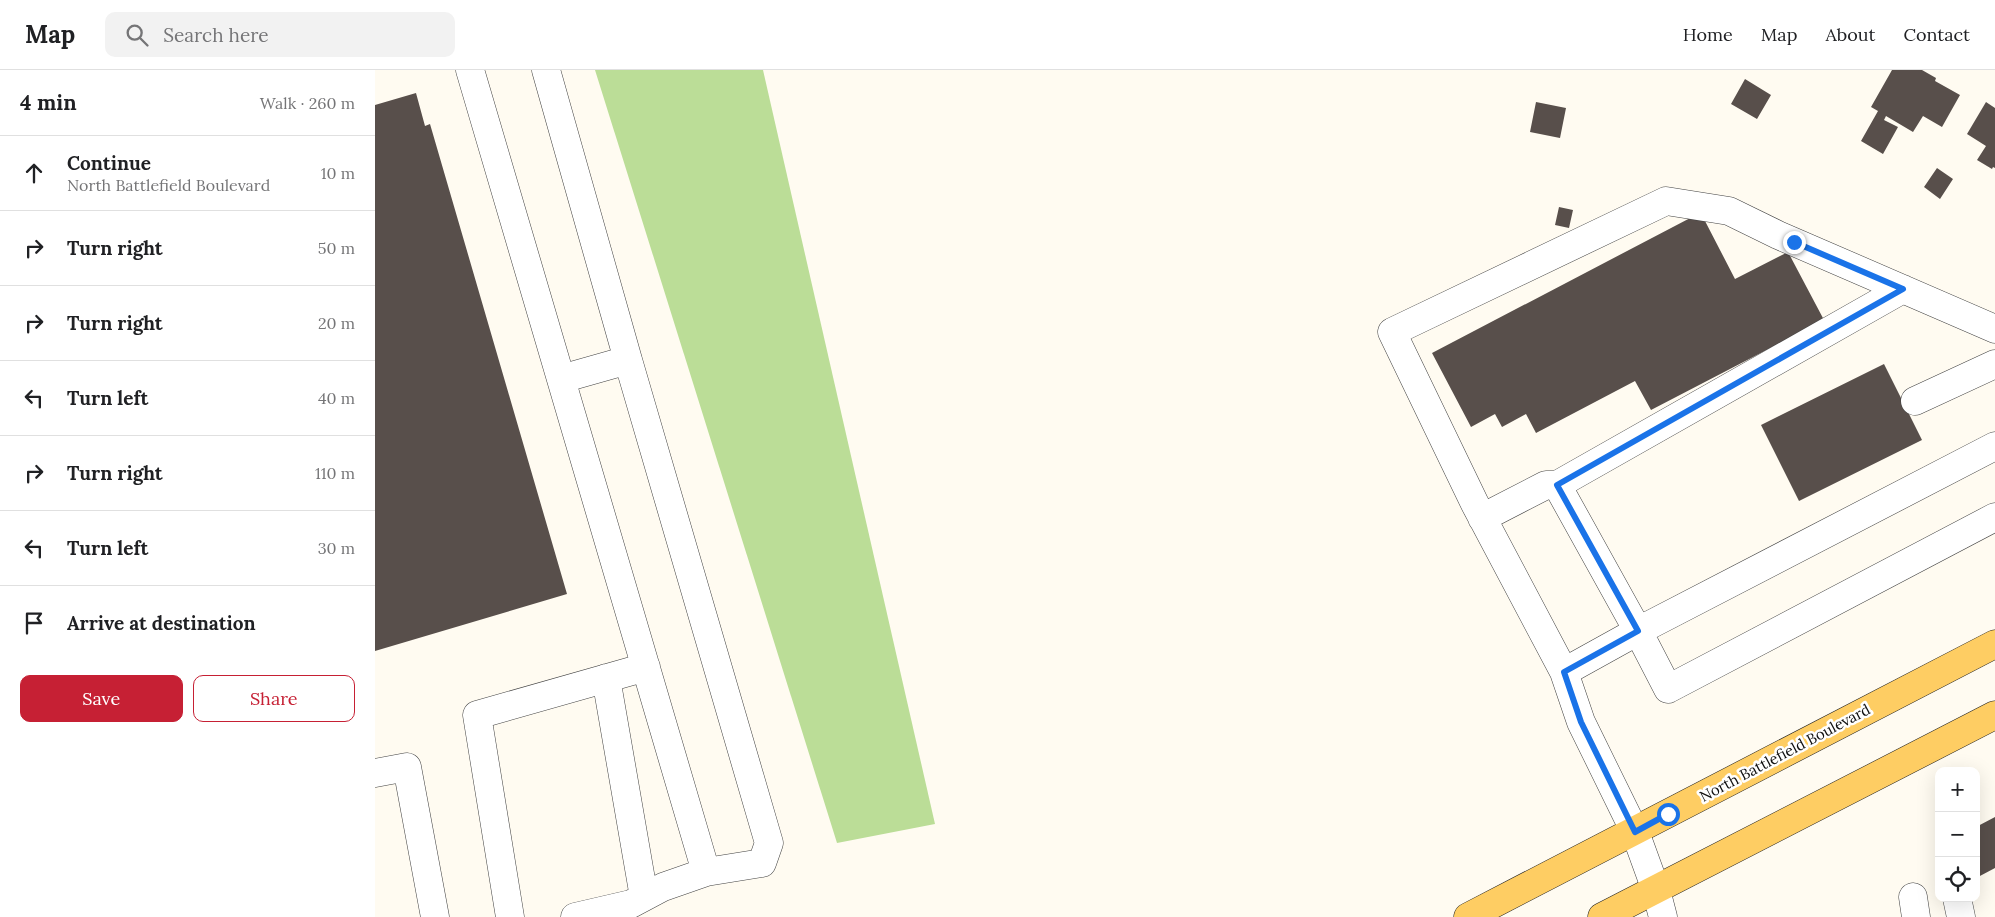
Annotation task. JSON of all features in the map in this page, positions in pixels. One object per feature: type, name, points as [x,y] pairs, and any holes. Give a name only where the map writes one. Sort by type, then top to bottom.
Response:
[{"type":"main road","name":"North Battlefield Boulevard","points":[[1468,917],[1995,644]]},
{"type":"main road","points":[[1602,917],[1995,715]]},
{"type":"lane","points":[[470,70],[706,872]]},
{"type":"lane","points":[[546,70],[628,360],[769,843],[762,863],[706,872],[663,888],[631,904],[575,917]]},
{"type":"lane","points":[[1663,917],[1656,890],[1635,832],[1581,722],[1564,672],[1482,518],[1391,332],[1666,201],[1729,211],[1778,235],[1995,329]]},
{"type":"lane","points":[[1482,518],[1546,485],[1557,485],[1903,289]]},
{"type":"lane","points":[[561,379],[628,360]]},
{"type":"lane","points":[[1915,401],[1995,364]]},
{"type":"lane","points":[[1564,672],[1638,631],[1995,446]]},
{"type":"lane","points":[[1557,485],[1668,689],[1995,517]]},
{"type":"lane","points":[[510,917],[477,715],[646,667]]},
{"type":"lane","points":[[606,678],[644,897]]},
{"type":"lane","points":[[375,773],[407,767],[435,917]]},
{"type":"lane","points":[[1958,902],[1961,917]]},
{"type":"green space","points":[[595,70],[763,70],[935,824],[837,843]]},
{"type":"building","points":[[1892,70],[1922,70],[1936,78],[1935,81],[1960,95],[1942,127],[1923,116],[1913,132],[1886,116],[1884,120],[1898,127],[1883,154],[1861,141],[1878,111],[1871,107]]},
{"type":"building","points":[[1745,79],[1771,95],[1757,119],[1731,104]]},
{"type":"building","points":[[416,93],[425,126],[430,124],[567,594],[375,651],[375,105]]},
{"type":"building","points":[[1536,102],[1566,108],[1560,138],[1530,132]]},
{"type":"building","points":[[1986,102],[1995,108],[1995,168],[1993,167],[1992,169],[1977,160],[1986,146],[1967,134]]},
{"type":"building","points":[[1937,168],[1953,179],[1940,199],[1924,187]]},
{"type":"building","points":[[1559,207],[1573,210],[1569,228],[1555,225]]},
{"type":"building","points":[[1694,216],[1705,221],[1735,279],[1788,252],[1824,320],[1651,410],[1635,381],[1536,433],[1526,414],[1502,427],[1495,414],[1471,427],[1432,353]]},
{"type":"building","points":[[1884,364],[1922,440],[1799,501],[1761,425]]},
{"type":"building","points":[[1995,817],[1995,868],[1980,876],[1980,857],[1980,825]]},
{"type":"route","points":[[1668,814],[1635,832],[1581,722],[1564,672],[1638,631],[1557,485],[1903,289],[1794,242]]}]
